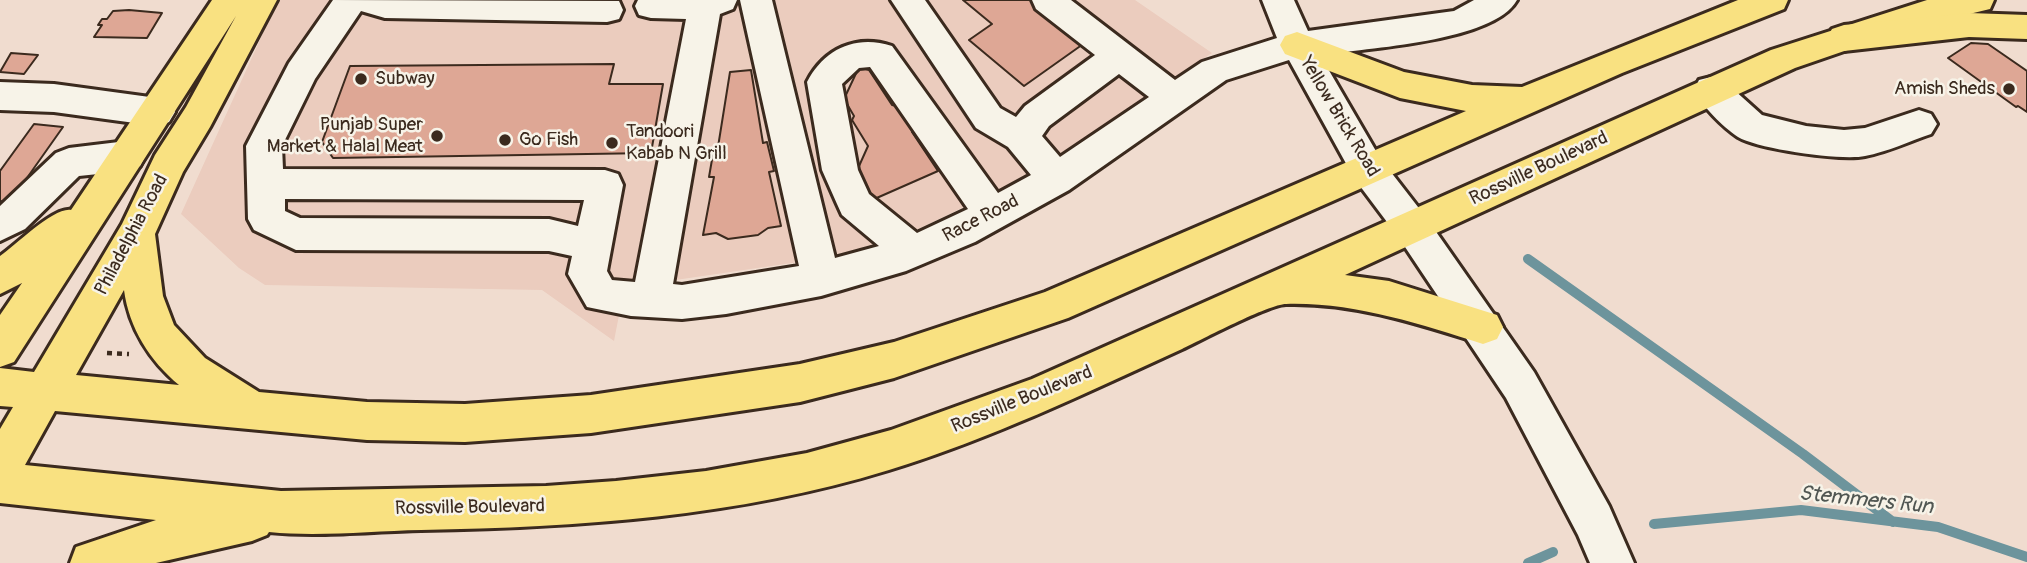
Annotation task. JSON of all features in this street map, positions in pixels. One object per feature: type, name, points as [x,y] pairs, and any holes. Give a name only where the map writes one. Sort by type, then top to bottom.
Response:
[{"type":"main road","points":[[0,349],[229,0]]},
{"type":"main road","name":"Philadelphia Road","points":[[0,468],[136,234],[168,165],[198,117],[261,0]]},
{"type":"main road","points":[[0,387],[367,421],[465,422],[591,414],[800,383],[894,359],[1054,306],[1367,168],[1700,26],[1772,0]]},
{"type":"main road","name":"Rossville Boulevard","points":[[0,483],[281,512],[546,507],[616,502],[706,492],[807,472],[891,450],[1046,392],[1783,59],[1907,17],[1978,0]]},
{"type":"main road","points":[[1844,38],[1969,25],[2027,27]]},
{"type":"main road","points":[[1297,45],[1400,85],[1472,99],[1528,100]]},
{"type":"main road","points":[[0,277],[35,253],[120,167]]},
{"type":"main road","points":[[136,234],[140,285],[147,313],[161,340],[177,361],[200,379],[251,409]]},
{"type":"main road","points":[[1278,287],[1335,290],[1389,298],[1483,327]]},
{"type":"main road","points":[[92,563],[149,543],[281,512]]},
{"type":"street","points":[[351,0],[301,72],[264,146],[268,219],[296,234],[549,235],[593,245]]},
{"type":"street","points":[[365,0],[385,6],[607,10]]},
{"type":"street","points":[[756,0],[821,279]]},
{"type":"street","points":[[1048,0],[1174,98]]},
{"type":"street","name":"Yellow Brick Road","points":[[1278,0],[1297,45],[1367,168],[1483,327],[1557,451],[1612,563]]},
{"type":"street","name":"Race Road","points":[[266,184],[605,185],[587,274],[601,295],[682,302],[726,297],[821,279],[913,252],[962,231],[1056,179],[1214,71],[1297,45],[1461,22],[1501,0]]},
{"type":"street","points":[[909,1],[988,118],[1021,137],[1056,179]]},
{"type":"street","points":[[641,300],[713,3],[651,6]]},
{"type":"street","points":[[913,252],[855,204],[840,170],[824,82],[842,59],[859,53],[880,55],[993,215]]},
{"type":"street","points":[[1021,137],[1037,116],[1119,55]]},
{"type":"street","points":[[1711,90],[1751,127],[1806,140],[1844,144],[1865,142],[1919,124]]},
{"type":"street","points":[[0,96],[54,98],[157,113]]},
{"type":"street","points":[[0,225],[12,218],[69,163],[120,167]]},
{"type":"shaded area","points":[[278,0],[1135,0],[1212,53],[1024,178],[912,232],[833,257],[655,283],[626,279],[614,341],[542,290],[265,285],[239,268],[181,214]]},
{"type":"building","points":[[963,0],[1034,0],[1086,42],[1024,86],[969,40],[992,24]]},
{"type":"building","points":[[113,11],[162,13],[147,38],[94,37],[102,25],[98,25],[102,19],[107,19]]},
{"type":"building","name":"Amish Sheds","points":[[1971,43],[1988,44],[2027,71],[2027,112],[1948,58]]},
{"type":"building","points":[[11,53],[38,55],[24,74],[0,72]]},
{"type":"building","points":[[614,64],[609,84],[663,84],[651,153],[333,158],[322,142],[350,66]]},
{"type":"building","points":[[859,67],[869,70],[892,105],[902,107],[914,126],[912,132],[938,171],[863,204],[851,184],[868,146],[852,120],[854,116],[844,99]]},
{"type":"building","points":[[751,70],[763,143],[767,142],[774,171],[769,172],[781,226],[768,228],[758,235],[728,239],[716,233],[703,235],[714,177],[709,177],[714,148],[718,147],[730,72]]},
{"type":"building","points":[[34,124],[63,127],[10,202],[0,201],[0,171]]},
{"type":"waterway","points":[[1528,259],[1803,454],[1892,521]]},
{"type":"waterway","name":"Stemmers Run","points":[[1654,524],[1801,510],[1892,521]]},
{"type":"waterway","name":"Stemmers Run","points":[[1892,521],[1938,527],[2027,557]]},
{"type":"waterway","name":"Stemmers Run","points":[[1528,563],[1553,552]]},
{"type":"place","name":"Subway","points":[[361,79]]},
{"type":"place","name":"Amish Sheds","points":[[2009,89]]},
{"type":"place","name":"Punjab Super Market & Halal Meat","points":[[437,136]]},
{"type":"place","name":"Go Fish","points":[[505,140]]},
{"type":"place","name":"Tandoori Kabab N Grill","points":[[612,143]]}]
